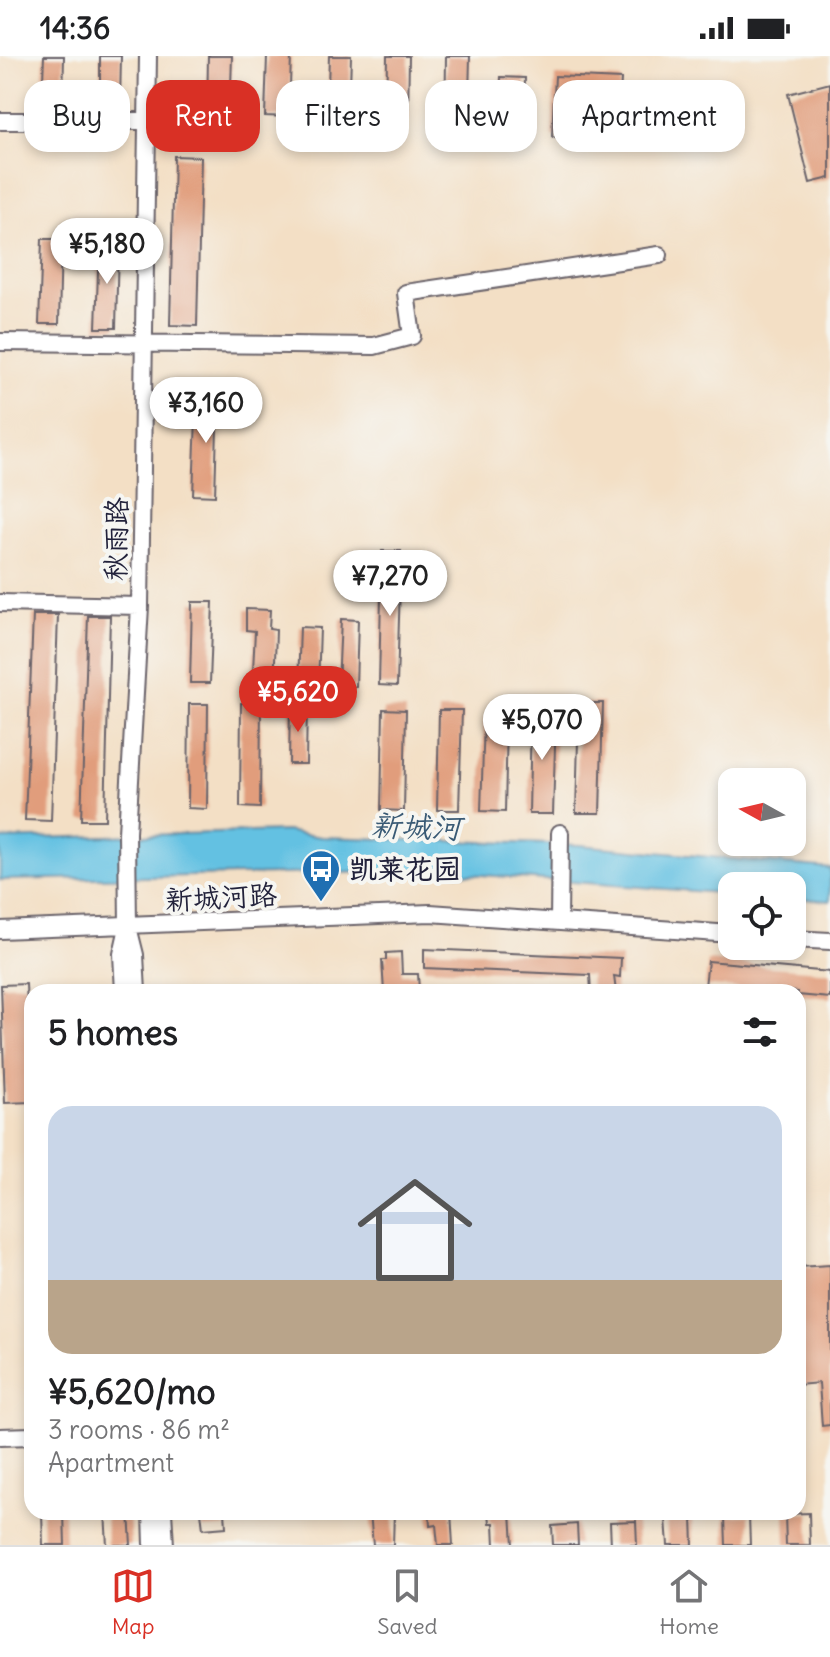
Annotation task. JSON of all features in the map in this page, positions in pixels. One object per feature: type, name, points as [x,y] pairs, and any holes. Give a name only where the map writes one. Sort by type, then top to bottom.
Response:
[{"type":"street","name":"秋雨路","points":[[148,56],[148,80]]},
{"type":"street","points":[[0,121],[146,121]]},
{"type":"street","name":"秋雨路","points":[[128,927],[127,833],[140,606],[147,342],[147,152]]},
{"type":"street","points":[[0,342],[374,346],[412,336],[406,293],[659,255]]},
{"type":"street","points":[[0,603],[140,606]]},
{"type":"street","points":[[559,922],[560,833]]},
{"type":"street","name":"新城河路","points":[[0,930],[430,913],[718,933]]},
{"type":"street","points":[[124,984],[122,954],[128,927]]},
{"type":"street","points":[[128,927],[135,955],[137,984]]},
{"type":"street","points":[[806,940],[830,941]]},
{"type":"street","points":[[0,1437],[24,1436]]},
{"type":"street","points":[[152,1520],[153,1545]]},
{"type":"street","points":[[163,1520],[165,1545]]},
{"type":"water","points":[[286,831],[321,837],[579,845],[830,868],[830,901],[806,899],[806,872],[718,872],[718,893],[428,871],[0,880],[0,839]]},
{"type":"building","points":[[44,56],[64,56],[64,80],[43,80]]},
{"type":"building","points":[[100,56],[121,56],[120,80],[100,80]]},
{"type":"building","points":[[208,56],[232,56],[231,80],[208,80]]},
{"type":"building","points":[[267,56],[291,56],[290,80],[276,80],[276,116],[265,116]]},
{"type":"building","points":[[329,56],[351,56],[350,80],[328,80]]},
{"type":"building","points":[[387,56],[409,56],[409,80],[387,80]]},
{"type":"building","points":[[446,56],[470,56],[469,80],[446,80]]},
{"type":"building","points":[[555,76],[621,79],[621,80],[555,80]]},
{"type":"building","points":[[501,77],[525,78],[525,80],[501,80]]},
{"type":"building","points":[[830,83],[830,178],[810,183],[788,94]]},
{"type":"building","points":[[174,156],[201,157],[197,326],[170,325]]},
{"type":"building","points":[[42,239],[61,239],[59,324],[39,324]]},
{"type":"building","points":[[99,243],[118,244],[116,328],[96,328]]},
{"type":"building","points":[[197,393],[218,393],[215,496],[193,495]]},
{"type":"building","points":[[382,551],[401,551],[397,686],[379,685]]},
{"type":"building","points":[[192,602],[213,602],[210,683],[190,683]]},
{"type":"building","points":[[246,609],[270,610],[269,629],[276,630],[274,691],[252,690],[255,631],[246,630]]},
{"type":"building","points":[[33,615],[58,615],[51,821],[25,820]]},
{"type":"building","points":[[88,616],[110,616],[105,820],[81,820]]},
{"type":"building","points":[[341,619],[358,620],[356,687],[338,686]]},
{"type":"building","points":[[300,627],[320,628],[318,687],[298,687]]},
{"type":"building","points":[[241,703],[261,703],[260,808],[240,807]]},
{"type":"building","points":[[579,703],[603,703],[600,813],[576,813]]},
{"type":"building","points":[[189,704],[208,704],[207,809],[188,808]]},
{"type":"building","points":[[290,704],[307,704],[306,764],[289,764]]},
{"type":"building","points":[[383,709],[406,710],[404,811],[381,810]]},
{"type":"building","points":[[439,710],[462,710],[459,810],[437,810]]},
{"type":"building","points":[[531,711],[556,712],[553,814],[529,814]]},
{"type":"building","points":[[484,719],[507,720],[505,812],[481,811]]},
{"type":"building","points":[[424,949],[621,958],[620,977],[614,976],[615,984],[591,984],[590,975],[424,968]]},
{"type":"building","points":[[401,952],[402,974],[418,974],[419,984],[384,984],[382,960],[386,960],[386,953]]},
{"type":"building","points":[[708,961],[830,972],[830,998],[806,996],[806,984],[705,984]]},
{"type":"building","points":[[24,984],[24,1102],[5,1103],[1,985]]},
{"type":"building","points":[[830,1265],[830,1425],[822,1426],[819,1383],[806,1384],[806,1266]]},
{"type":"building","points":[[806,1513],[809,1513],[810,1545],[786,1545],[785,1520],[806,1520]]},
{"type":"building","points":[[42,1520],[64,1520],[65,1545],[43,1545]]},
{"type":"building","points":[[105,1520],[129,1520],[131,1545],[107,1545]]},
{"type":"building","points":[[202,1520],[226,1520],[226,1527],[203,1529]]},
{"type":"building","points":[[371,1520],[394,1520],[393,1545],[373,1545]]},
{"type":"building","points":[[430,1520],[451,1520],[453,1545],[438,1545],[436,1525],[430,1526]]},
{"type":"building","points":[[490,1520],[511,1520],[513,1545],[495,1545],[494,1523]]},
{"type":"building","points":[[666,1520],[692,1520],[693,1545],[668,1545]]},
{"type":"building","points":[[725,1520],[749,1520],[750,1545],[726,1545]]},
{"type":"building","points":[[636,1521],[637,1545],[611,1545],[610,1522]]},
{"type":"building","points":[[577,1524],[578,1545],[553,1545],[552,1526]]},
{"type":"place","name":"凯莱花园","points":[[321,903]]},
{"type":"water label","name":"新城河","points":[[416,827]]}]
